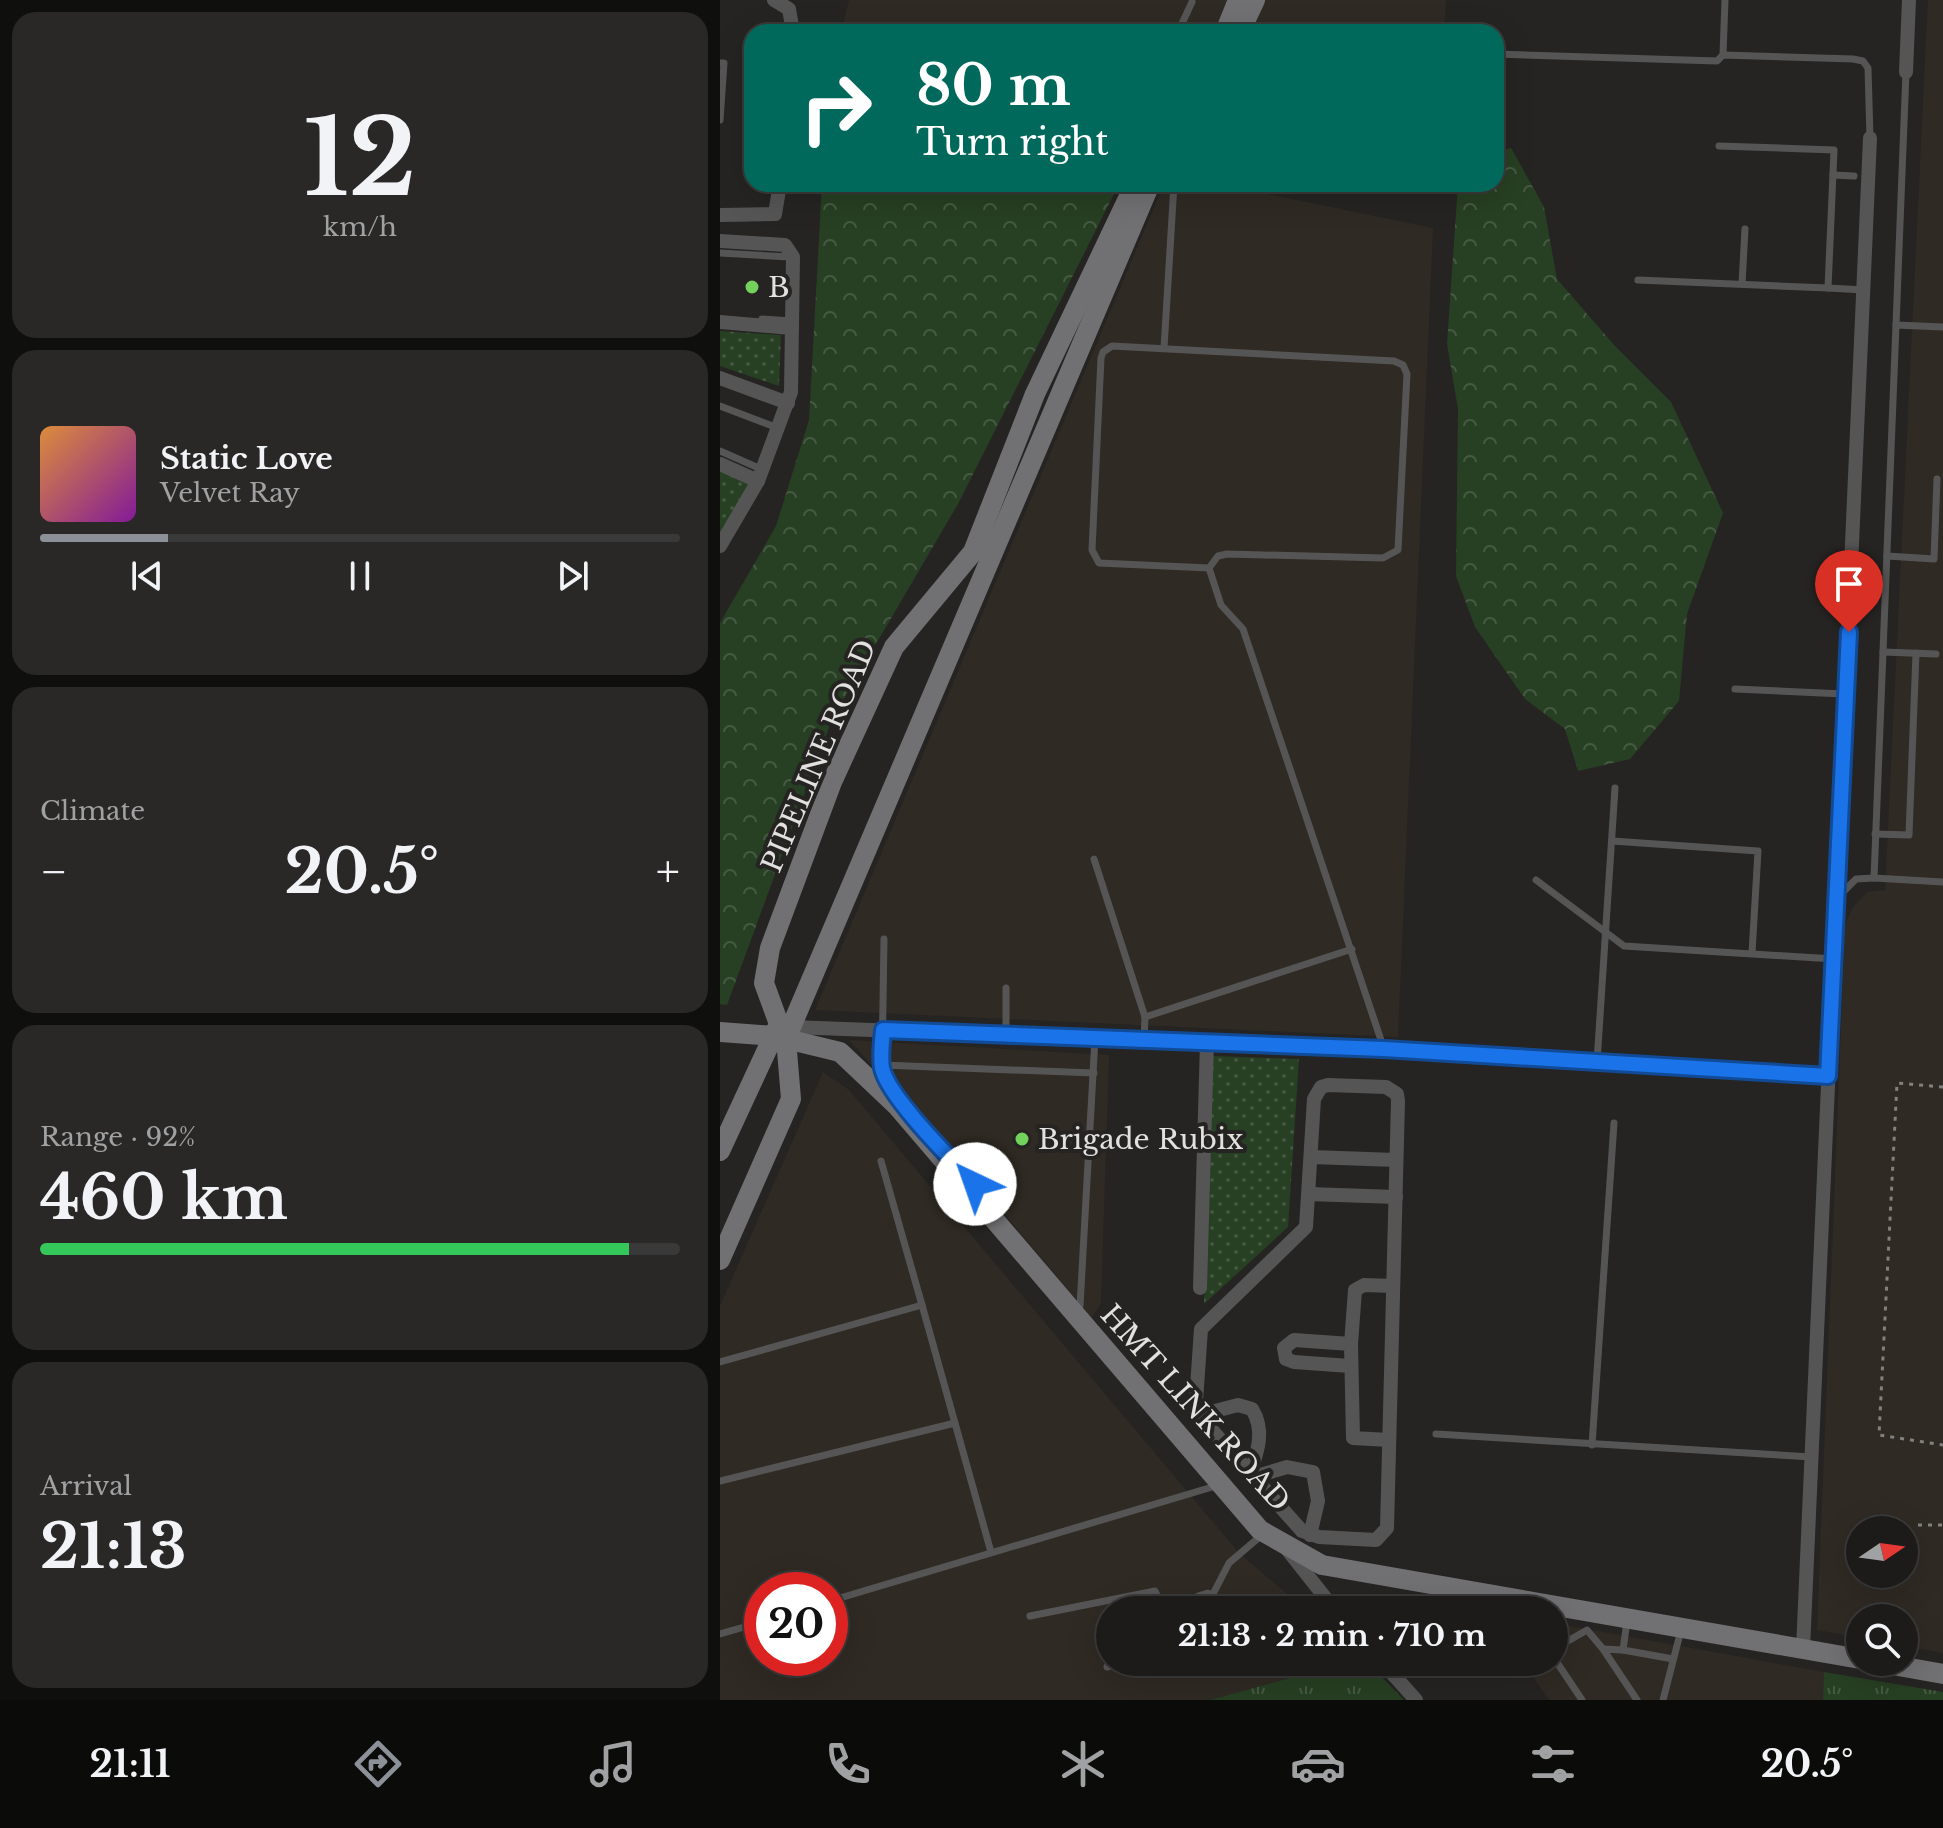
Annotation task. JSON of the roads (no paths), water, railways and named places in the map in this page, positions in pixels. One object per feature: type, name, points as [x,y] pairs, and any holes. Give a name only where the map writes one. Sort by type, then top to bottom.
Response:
[{"type":"main road","points":[[1238,23],[1255,0]]},
{"type":"main road","name":"PIPELINE ROAD","points":[[782,1031],[764,983],[770,948],[832,782],[894,647],[973,552],[1035,394],[1131,192]]},
{"type":"main road","points":[[720,1151],[782,1031],[1147,192]]},
{"type":"main road","name":"HMT LINK ROAD","points":[[720,1021],[782,1031],[840,1052],[897,1106],[969,1185],[1215,1478],[1272,1537],[1322,1565],[1846,1657]]},
{"type":"main road","points":[[720,1032],[782,1031]]},
{"type":"main road","points":[[720,1260],[791,1099],[782,1031]]},
{"type":"main road","points":[[1918,1670],[1943,1674]]},
{"type":"street","points":[[774,0],[789,9],[792,24]]},
{"type":"street","points":[[1906,72],[1909,0]]},
{"type":"street","points":[[1803,1649],[1870,138]]},
{"type":"street","points":[[720,215],[775,214],[779,192]]},
{"type":"street","points":[[720,241],[785,245],[793,257],[788,403],[761,476],[720,546]]},
{"type":"street","points":[[720,322],[792,324]]},
{"type":"street","points":[[720,378],[788,403]]},
{"type":"street","points":[[720,464],[761,476]]},
{"type":"street","points":[[782,1031],[883,1030],[1384,1049],[1828,1076]]},
{"type":"street","points":[[1200,1288],[1207,1042]]},
{"type":"street","points":[[1321,1087],[1386,1087],[1397,1094],[1396,1160],[1385,1534],[1376,1540],[1310,1535],[1297,1526],[1200,1415],[1196,1401],[1201,1329],[1301,1235],[1308,1218],[1316,1092],[1321,1087]]},
{"type":"street","points":[[1311,1157],[1396,1160]]},
{"type":"street","points":[[1309,1194],[1396,1197]]},
{"type":"street","points":[[1389,1440],[1353,1438],[1350,1366],[1355,1290],[1364,1285],[1393,1286]]},
{"type":"street","points":[[1350,1366],[1294,1362],[1286,1359],[1284,1348],[1294,1340],[1351,1344]]},
{"type":"street","points":[[1200,1415],[1238,1405],[1252,1409],[1258,1419],[1260,1445],[1252,1475]]},
{"type":"street","points":[[1193,1452],[1214,1431]]},
{"type":"street","points":[[1215,1478],[1231,1451]]},
{"type":"street","points":[[1252,1475],[1287,1467],[1313,1472],[1318,1501],[1310,1535]]},
{"type":"street","points":[[1272,1537],[1323,1596]]},
{"type":"street","points":[[1395,1676],[1416,1700]]},
{"type":"lane","points":[[1504,54],[1717,61],[1723,55],[1725,0]]},
{"type":"lane","points":[[1181,24],[1190,1]]},
{"type":"lane","points":[[1723,55],[1863,61],[1868,68],[1870,138]]},
{"type":"lane","points":[[720,63],[724,63],[720,120]]},
{"type":"lane","points":[[1874,878],[1906,72]]},
{"type":"lane","points":[[1719,146],[1834,150],[1828,288]]},
{"type":"lane","points":[[1833,175],[1854,176]]},
{"type":"lane","points":[[1164,348],[1174,192]]},
{"type":"lane","points":[[1742,284],[1745,229]]},
{"type":"lane","points":[[720,253],[793,257]]},
{"type":"lane","points":[[1638,280],[1865,290]]},
{"type":"lane","points":[[720,316],[792,324]]},
{"type":"lane","points":[[1896,325],[1943,327]]},
{"type":"lane","points":[[1112,346],[1164,348],[1394,361],[1403,365],[1407,374],[1399,544],[1394,555],[1383,558],[1227,554],[1218,556],[1209,568],[1106,565],[1094,558],[1103,352],[1112,346]]},
{"type":"lane","points":[[720,406],[780,429]]},
{"type":"lane","points":[[720,451],[761,476]]},
{"type":"lane","points":[[1887,556],[1934,559],[1937,479]]},
{"type":"lane","points":[[1209,568],[1221,605],[1243,629],[1384,1049]]},
{"type":"lane","points":[[1883,652],[1936,654]]},
{"type":"lane","points":[[1875,834],[1909,835],[1916,653]]},
{"type":"lane","points":[[1735,689],[1846,694]]},
{"type":"lane","points":[[1597,1062],[1615,788]]},
{"type":"lane","points":[[1612,841],[1758,851],[1752,953]]},
{"type":"lane","points":[[1094,859],[1145,1017],[1144,1040]]},
{"type":"lane","points":[[1837,903],[1848,884],[1865,877],[1943,882]]},
{"type":"lane","points":[[1536,880],[1624,946],[1834,959]]},
{"type":"lane","points":[[884,939],[882,1065],[904,1104],[969,1185]]},
{"type":"lane","points":[[1145,1017],[1352,949]]},
{"type":"lane","points":[[1006,988],[1006,1035]]},
{"type":"lane","points":[[998,1219],[1079,1307],[1085,1262],[1095,1038]]},
{"type":"lane","points":[[882,1065],[1094,1073]]},
{"type":"lane","points":[[1592,1445],[1614,1123]]},
{"type":"lane","points":[[881,1161],[991,1552]]},
{"type":"lane","points":[[720,1362],[922,1305]]},
{"type":"lane","points":[[720,1481],[955,1423]]},
{"type":"lane","points":[[1436,1434],[1812,1457]]},
{"type":"lane","points":[[848,1596],[1215,1478]]},
{"type":"lane","points":[[1213,1594],[1229,1563],[1272,1537]]},
{"type":"lane","points":[[1130,1596],[1155,1591],[1157,1596]]},
{"type":"lane","points":[[1198,1596],[1216,1596]]},
{"type":"lane","points":[[1030,1616],[1096,1603]]},
{"type":"lane","points":[[1623,1650],[1628,1618]]},
{"type":"lane","points":[[720,1634],[744,1627]]},
{"type":"lane","points":[[1663,1700],[1681,1628]]},
{"type":"lane","points":[[1568,1641],[1587,1630],[1637,1700]]},
{"type":"lane","points":[[1603,1649],[1673,1659]]},
{"type":"lane","points":[[1566,1676],[1582,1700]]},
{"type":"place","name":"B","points":[[752,287]]},
{"type":"place","name":"Brigade Rubix","points":[[1022,1139]]}]
